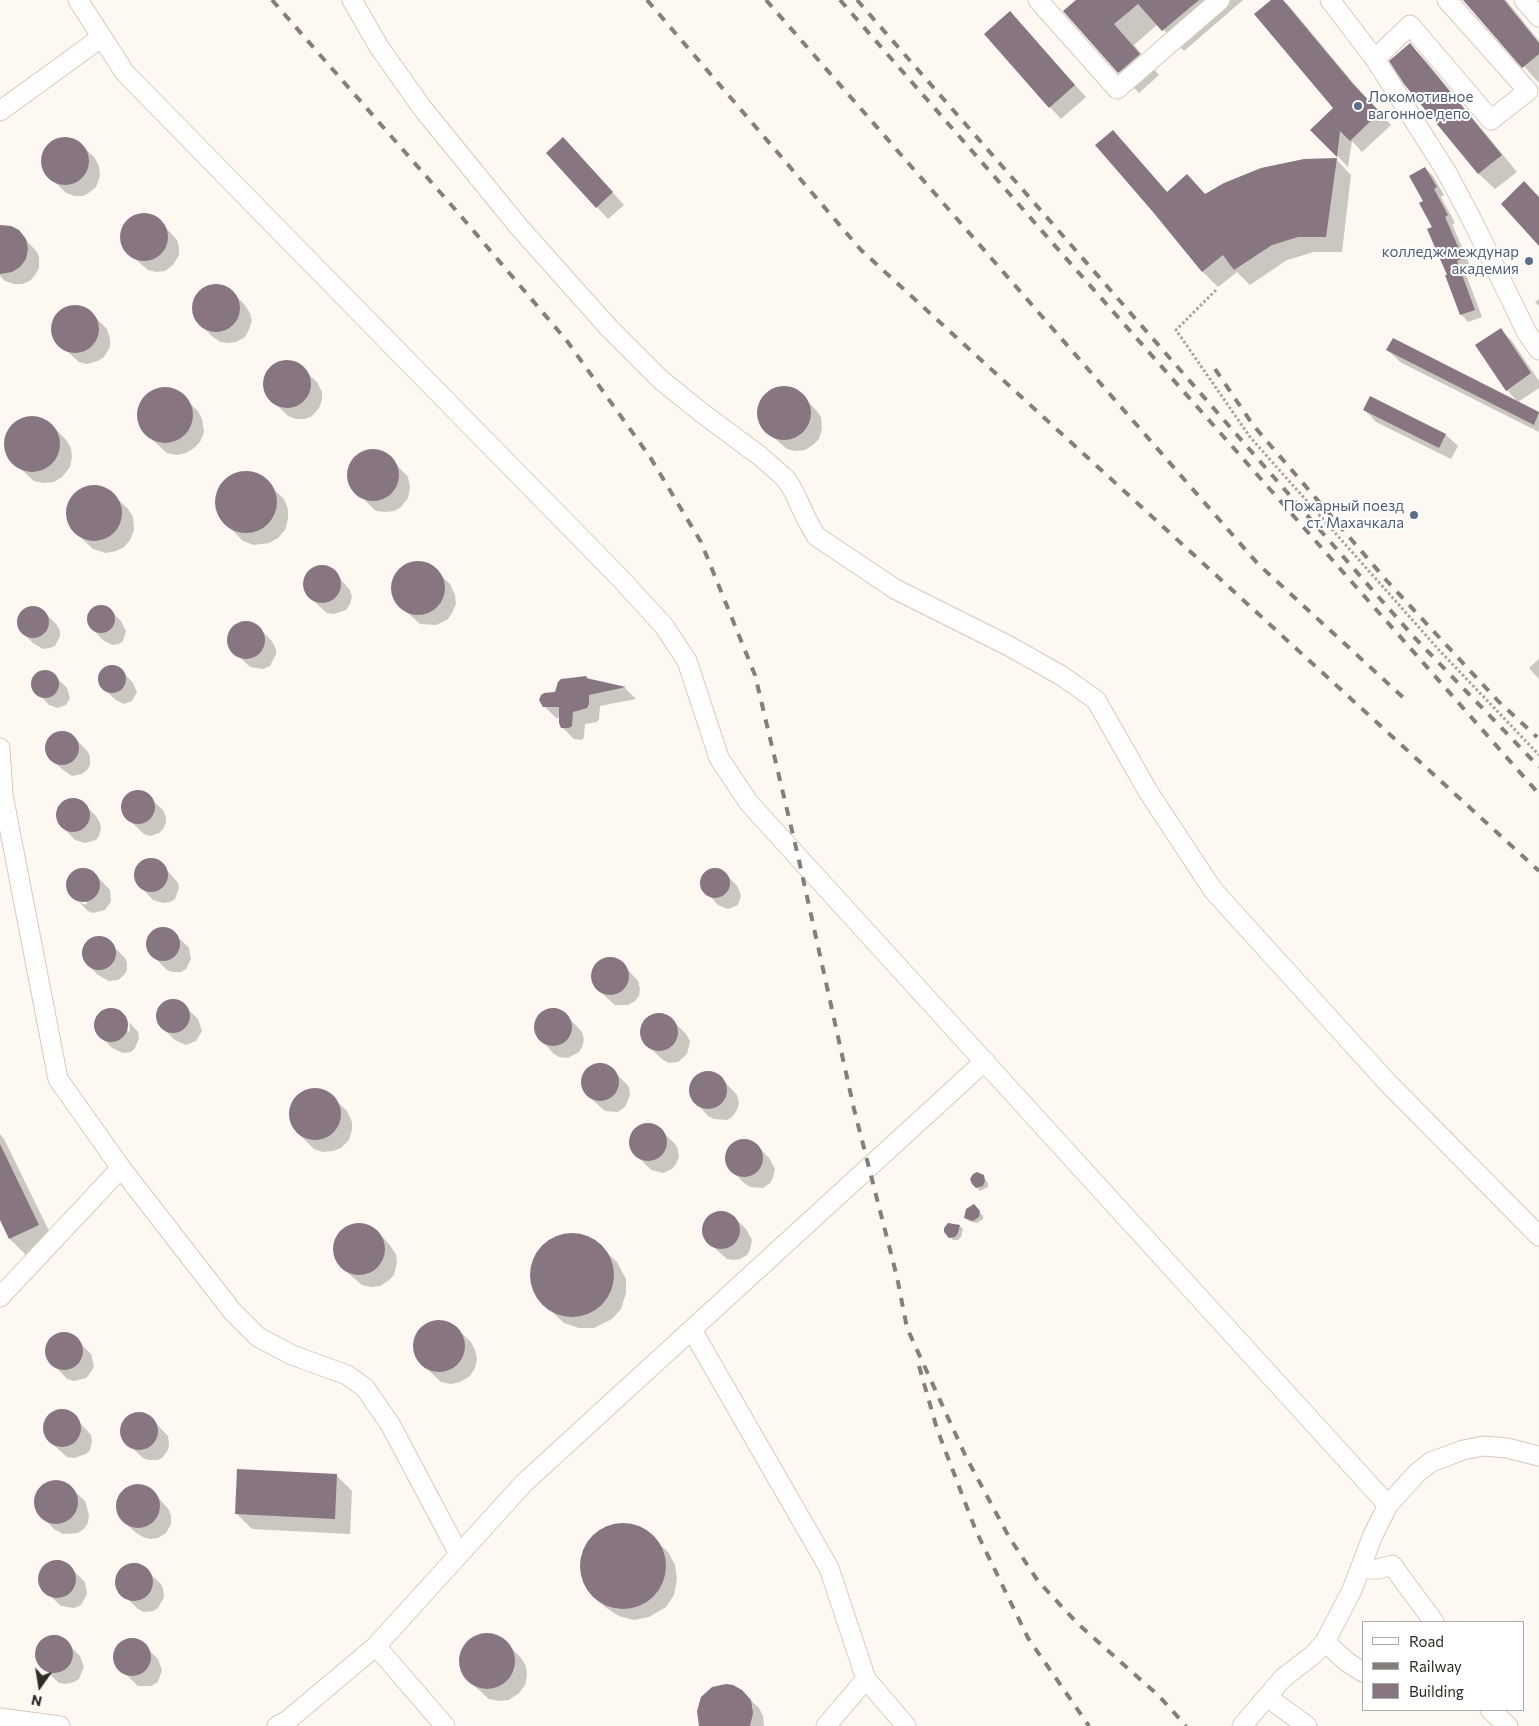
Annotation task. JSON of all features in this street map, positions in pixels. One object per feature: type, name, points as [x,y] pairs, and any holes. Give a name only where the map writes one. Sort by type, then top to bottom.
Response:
[{"type":"street","points":[[78,0],[125,73],[620,578],[664,626],[687,661],[719,758],[749,804],[1388,1505]]},
{"type":"street","points":[[352,0],[379,47],[423,109],[519,227],[609,328],[661,380],[760,456],[786,480],[816,536],[895,589],[1009,646],[1062,676],[1096,700],[1149,793],[1213,890],[1387,1082],[1539,1236]]},
{"type":"street","points":[[1038,0],[1117,89],[1220,0]]},
{"type":"street","points":[[1330,0],[1375,59],[1446,171],[1527,333],[1539,350]]},
{"type":"street","points":[[1375,59],[1410,25],[1490,120],[1534,87],[1447,0]]},
{"type":"street","points":[[1524,0],[1539,17]]},
{"type":"street","points":[[0,111],[102,37]]},
{"type":"street","points":[[0,748],[3,795],[58,1079],[121,1168],[232,1311],[258,1337],[292,1355],[348,1374],[365,1388],[390,1424],[460,1554]]},
{"type":"street","points":[[278,1726],[288,1720],[376,1646],[524,1484],[985,1061]]},
{"type":"street","points":[[0,1297],[121,1168]]},
{"type":"street","points":[[692,1330],[829,1568],[866,1679],[906,1726]]},
{"type":"street","points":[[1242,1726],[1283,1678],[1313,1655],[1325,1642],[1362,1569],[1374,1535],[1388,1505],[1405,1485],[1431,1462],[1462,1450],[1484,1446],[1499,1447],[1539,1456]]},
{"type":"street","points":[[1362,1569],[1378,1569],[1392,1565],[1433,1621]]},
{"type":"street","points":[[1325,1642],[1362,1671]]},
{"type":"street","points":[[376,1646],[445,1726]]},
{"type":"street","points":[[826,1726],[866,1679]]},
{"type":"street","points":[[1267,1697],[1307,1726]]},
{"type":"street","points":[[0,1718],[60,1726]]},
{"type":"path","points":[[1216,290],[1176,330],[1182,339],[1250,437],[1439,650],[1539,756]]},
{"type":"building","points":[[1076,0],[1199,0],[1162,31],[1138,4],[1114,24],[1140,54],[1118,73],[1063,11]]},
{"type":"building","points":[[1271,0],[1283,0],[1353,84],[1380,112],[1350,141],[1340,131],[1337,157],[1310,130],[1333,108],[1254,14]]},
{"type":"building","points":[[1463,0],[1504,0],[1539,43],[1539,54],[1522,68]]},
{"type":"building","points":[[1010,11],[1075,85],[1049,108],[984,34]]},
{"type":"building","points":[[1410,43],[1502,155],[1478,174],[1404,84],[1389,61]]},
{"type":"building","points":[[1113,130],[1167,192],[1187,174],[1205,194],[1224,183],[1261,168],[1304,159],[1337,158],[1326,237],[1298,237],[1272,245],[1234,270],[1223,255],[1202,272],[1095,145]]},
{"type":"building","points":[[65,137],[74,139],[82,144],[87,152],[89,161],[87,170],[82,178],[74,183],[65,185],[56,183],[48,178],[43,170],[41,161],[43,152],[48,144],[56,139]]},
{"type":"building","points":[[563,137],[613,192],[596,208],[546,153]]},
{"type":"building","points":[[1425,167],[1437,187],[1434,189],[1448,215],[1445,217],[1463,258],[1457,261],[1475,310],[1460,315],[1445,275],[1447,275],[1427,229],[1432,227],[1419,203],[1423,201],[1409,176]]},
{"type":"building","points":[[1524,181],[1539,197],[1539,246],[1501,204]]},
{"type":"building","points":[[144,213],[153,215],[161,220],[166,228],[168,237],[166,246],[161,254],[153,259],[144,261],[135,259],[127,254],[122,246],[120,237],[122,228],[127,220],[135,215]]},
{"type":"building","points":[[0,225],[11,226],[19,230],[26,239],[28,249],[26,259],[20,267],[12,272],[0,274]]},
{"type":"building","points":[[216,284],[225,286],[233,291],[238,299],[240,308],[238,317],[233,325],[225,330],[216,332],[207,330],[199,325],[194,317],[192,308],[194,299],[199,291],[207,286]]},
{"type":"building","points":[[75,305],[84,307],[92,312],[97,320],[99,329],[97,338],[92,346],[84,351],[75,353],[66,351],[58,346],[53,338],[51,329],[53,320],[58,312],[66,307]]},
{"type":"building","points":[[1501,328],[1531,373],[1506,391],[1475,345]]},
{"type":"building","points":[[1393,338],[1539,412],[1534,425],[1386,350]]},
{"type":"building","points":[[287,360],[296,362],[304,367],[309,375],[311,384],[309,393],[304,401],[296,406],[287,408],[278,406],[270,401],[265,393],[263,384],[265,375],[270,367],[278,362]]},
{"type":"building","points":[[784,386],[794,388],[803,394],[809,403],[811,413],[809,423],[803,432],[794,438],[784,440],[774,438],[765,432],[759,423],[757,413],[759,403],[765,394],[774,388]]},
{"type":"building","points":[[165,387],[176,389],[185,395],[191,404],[193,415],[191,426],[185,435],[176,441],[165,443],[154,441],[145,435],[139,426],[137,415],[139,404],[145,395],[154,389]]},
{"type":"building","points":[[1370,396],[1446,434],[1439,448],[1363,410]]},
{"type":"building","points":[[26,416],[38,416],[52,424],[60,438],[58,455],[52,464],[38,472],[26,472],[16,467],[9,460],[4,450],[4,438],[9,428],[16,421]]},
{"type":"building","points":[[373,449],[383,451],[391,457],[397,465],[399,475],[397,485],[391,493],[383,499],[373,501],[363,499],[355,493],[349,485],[347,475],[349,465],[355,457],[363,451]]},
{"type":"building","points":[[240,471],[252,471],[268,480],[275,490],[277,502],[275,514],[268,524],[252,533],[240,533],[229,528],[220,519],[215,508],[215,496],[220,485],[229,476]]},
{"type":"building","points":[[88,485],[100,485],[114,493],[122,507],[120,524],[114,533],[100,541],[88,541],[78,536],[71,529],[66,519],[66,507],[71,497],[78,490]]},
{"type":"building","points":[[418,561],[428,563],[437,569],[443,578],[445,588],[443,598],[437,607],[428,613],[418,615],[408,613],[399,607],[393,598],[391,588],[393,578],[399,569],[408,563]]},
{"type":"building","points":[[322,565],[335,571],[341,584],[335,597],[322,603],[309,597],[303,584],[309,571]]},
{"type":"building","points":[[101,605],[111,609],[115,619],[111,629],[101,633],[91,629],[87,619],[91,609]]},
{"type":"building","points":[[33,606],[39,607],[44,611],[48,616],[48,628],[44,633],[39,637],[33,638],[27,637],[22,633],[18,628],[17,622],[18,616],[22,611],[27,607]]},
{"type":"building","points":[[246,621],[259,627],[265,640],[259,653],[246,659],[233,653],[227,640],[233,627]]},
{"type":"building","points":[[112,665],[122,669],[126,679],[122,689],[112,693],[102,689],[98,679],[102,669]]},
{"type":"building","points":[[45,670],[55,674],[59,684],[55,694],[45,698],[35,694],[31,684],[35,674]]},
{"type":"building","points":[[587,676],[586,678],[626,687],[589,695],[587,708],[573,712],[572,726],[561,728],[559,723],[559,707],[543,707],[539,700],[541,695],[555,692],[561,679]]},
{"type":"building","points":[[62,731],[74,736],[79,748],[74,760],[62,765],[50,760],[45,748],[50,736]]},
{"type":"building","points":[[138,790],[145,791],[150,795],[154,800],[154,814],[150,819],[145,823],[138,824],[131,823],[126,819],[122,814],[121,807],[122,800],[126,795],[131,791]]},
{"type":"building","points":[[73,798],[85,803],[90,815],[85,827],[73,832],[61,827],[56,815],[61,803]]},
{"type":"building","points":[[151,858],[163,863],[168,875],[163,887],[151,892],[139,887],[134,875],[139,863]]},
{"type":"building","points":[[83,868],[90,869],[95,873],[99,878],[99,892],[95,897],[90,901],[83,902],[76,901],[71,897],[67,892],[66,885],[67,878],[71,873],[76,869]]},
{"type":"building","points":[[715,868],[721,869],[729,877],[729,889],[721,897],[715,898],[709,897],[701,889],[700,883],[701,877],[709,869]]},
{"type":"building","points":[[163,927],[175,932],[180,944],[175,956],[163,961],[151,956],[146,944],[151,932]]},
{"type":"building","points":[[99,936],[111,941],[116,953],[111,965],[99,970],[87,965],[82,953],[87,941]]},
{"type":"building","points":[[610,957],[624,962],[629,976],[624,990],[610,995],[596,990],[591,976],[596,962]]},
{"type":"building","points":[[173,999],[185,1004],[190,1016],[185,1028],[173,1033],[161,1028],[156,1016],[161,1004]]},
{"type":"building","points":[[111,1008],[118,1009],[123,1013],[127,1018],[127,1032],[123,1037],[118,1041],[111,1042],[104,1041],[99,1037],[95,1032],[94,1025],[95,1018],[99,1013],[104,1009]]},
{"type":"building","points":[[553,1008],[567,1013],[572,1027],[567,1041],[553,1046],[539,1041],[534,1027],[539,1013]]},
{"type":"building","points":[[659,1013],[673,1018],[678,1032],[673,1046],[659,1051],[645,1046],[640,1032],[645,1018]]},
{"type":"building","points":[[600,1063],[614,1068],[619,1082],[614,1096],[600,1101],[586,1096],[581,1082],[586,1068]]},
{"type":"building","points":[[708,1071],[722,1076],[727,1090],[722,1104],[708,1109],[694,1104],[689,1090],[694,1076]]},
{"type":"building","points":[[310,1088],[320,1088],[334,1095],[341,1109],[341,1119],[334,1133],[320,1140],[310,1140],[300,1136],[293,1129],[289,1119],[289,1109],[293,1099],[300,1092]]},
{"type":"building","points":[[648,1123],[662,1128],[667,1142],[662,1156],[648,1161],[634,1156],[629,1142],[634,1128]]},
{"type":"building","points":[[744,1139],[758,1144],[763,1158],[758,1172],[744,1177],[730,1172],[725,1158],[730,1144]]},
{"type":"building","points":[[0,1144],[39,1225],[9,1239],[0,1220]]},
{"type":"building","points":[[977,1172],[984,1175],[985,1181],[983,1186],[976,1188],[970,1179]]},
{"type":"building","points":[[974,1204],[980,1211],[979,1217],[973,1221],[964,1218],[966,1209]]},
{"type":"building","points":[[721,1211],[735,1216],[740,1230],[735,1244],[721,1249],[707,1244],[702,1230],[707,1216]]},
{"type":"building","points":[[354,1223],[364,1223],[378,1230],[385,1244],[385,1254],[378,1268],[364,1275],[354,1275],[344,1271],[337,1264],[333,1254],[333,1244],[337,1234],[344,1227]]},
{"type":"building","points":[[948,1223],[960,1225],[955,1237],[949,1238],[944,1232],[944,1228]]},
{"type":"building","points":[[564,1233],[580,1233],[596,1240],[607,1251],[614,1267],[611,1291],[602,1305],[596,1310],[580,1317],[564,1317],[548,1310],[537,1299],[530,1283],[530,1267],[537,1251],[548,1240]]},
{"type":"building","points":[[434,1320],[444,1320],[458,1327],[465,1341],[465,1351],[458,1365],[444,1372],[434,1372],[424,1368],[417,1361],[413,1351],[413,1341],[417,1331],[424,1324]]},
{"type":"building","points":[[64,1332],[77,1338],[83,1351],[77,1364],[64,1370],[51,1364],[45,1351],[51,1338]]},
{"type":"building","points":[[62,1409],[75,1415],[81,1428],[75,1441],[62,1447],[49,1441],[43,1428],[49,1415]]},
{"type":"building","points":[[139,1412],[152,1418],[158,1431],[152,1444],[139,1450],[126,1444],[120,1431],[126,1418]]},
{"type":"building","points":[[237,1469],[337,1474],[335,1519],[235,1514]]},
{"type":"building","points":[[56,1480],[68,1484],[74,1490],[78,1502],[74,1514],[68,1520],[56,1524],[44,1520],[38,1514],[34,1502],[38,1490],[44,1484]]},
{"type":"building","points":[[138,1484],[150,1488],[156,1494],[160,1506],[156,1518],[150,1524],[138,1528],[126,1524],[120,1518],[116,1506],[120,1494],[126,1488]]},
{"type":"building","points":[[623,1523],[639,1526],[647,1530],[659,1542],[663,1550],[666,1566],[663,1582],[659,1590],[647,1602],[639,1606],[623,1609],[607,1606],[599,1602],[587,1590],[583,1582],[580,1566],[583,1550],[587,1542],[599,1530],[607,1526]]},
{"type":"building","points":[[57,1560],[70,1566],[76,1579],[70,1592],[57,1598],[44,1592],[38,1579],[44,1566]]},
{"type":"building","points":[[134,1563],[147,1569],[153,1582],[147,1595],[134,1601],[121,1595],[115,1582],[121,1569]]},
{"type":"building","points":[[481,1633],[493,1633],[503,1637],[511,1645],[515,1661],[511,1677],[503,1685],[493,1689],[481,1689],[471,1685],[463,1677],[459,1667],[459,1655],[463,1645],[471,1637]]},
{"type":"building","points":[[54,1635],[67,1641],[73,1654],[67,1667],[54,1673],[41,1667],[35,1654],[41,1641]]},
{"type":"building","points":[[132,1638],[145,1644],[151,1657],[145,1670],[132,1676],[119,1670],[113,1657],[119,1644]]},
{"type":"building","points":[[726,1684],[733,1685],[742,1690],[751,1700],[753,1713],[750,1726],[699,1726],[697,1711],[701,1697],[712,1687]]},
{"type":"railway","points":[[272,0],[460,215],[567,341],[650,457],[701,542],[755,675],[798,856],[854,1109],[897,1277],[907,1328],[966,1457],[1009,1537],[1038,1581],[1078,1624],[1159,1696],[1186,1726]]},
{"type":"railway","points":[[647,0],[861,250],[1539,871]]},
{"type":"railway","points":[[766,0],[1258,564],[1407,701]]},
{"type":"railway","points":[[840,0],[1539,794]]},
{"type":"railway","points":[[857,0],[1414,637],[1539,767]]},
{"type":"railway","points":[[1215,369],[1253,425],[1387,581],[1499,702],[1537,737]]},
{"type":"railway","points":[[919,1366],[937,1429],[976,1531],[1028,1638],[1089,1726]]},
{"type":"place","name":"Локомотивное вагонное депо","points":[[1358,106]]},
{"type":"place","name":"колледж междунар академия","points":[[1529,261]]},
{"type":"place","name":"Пожарный поезд ст. Махачкала","points":[[1414,515]]}]
